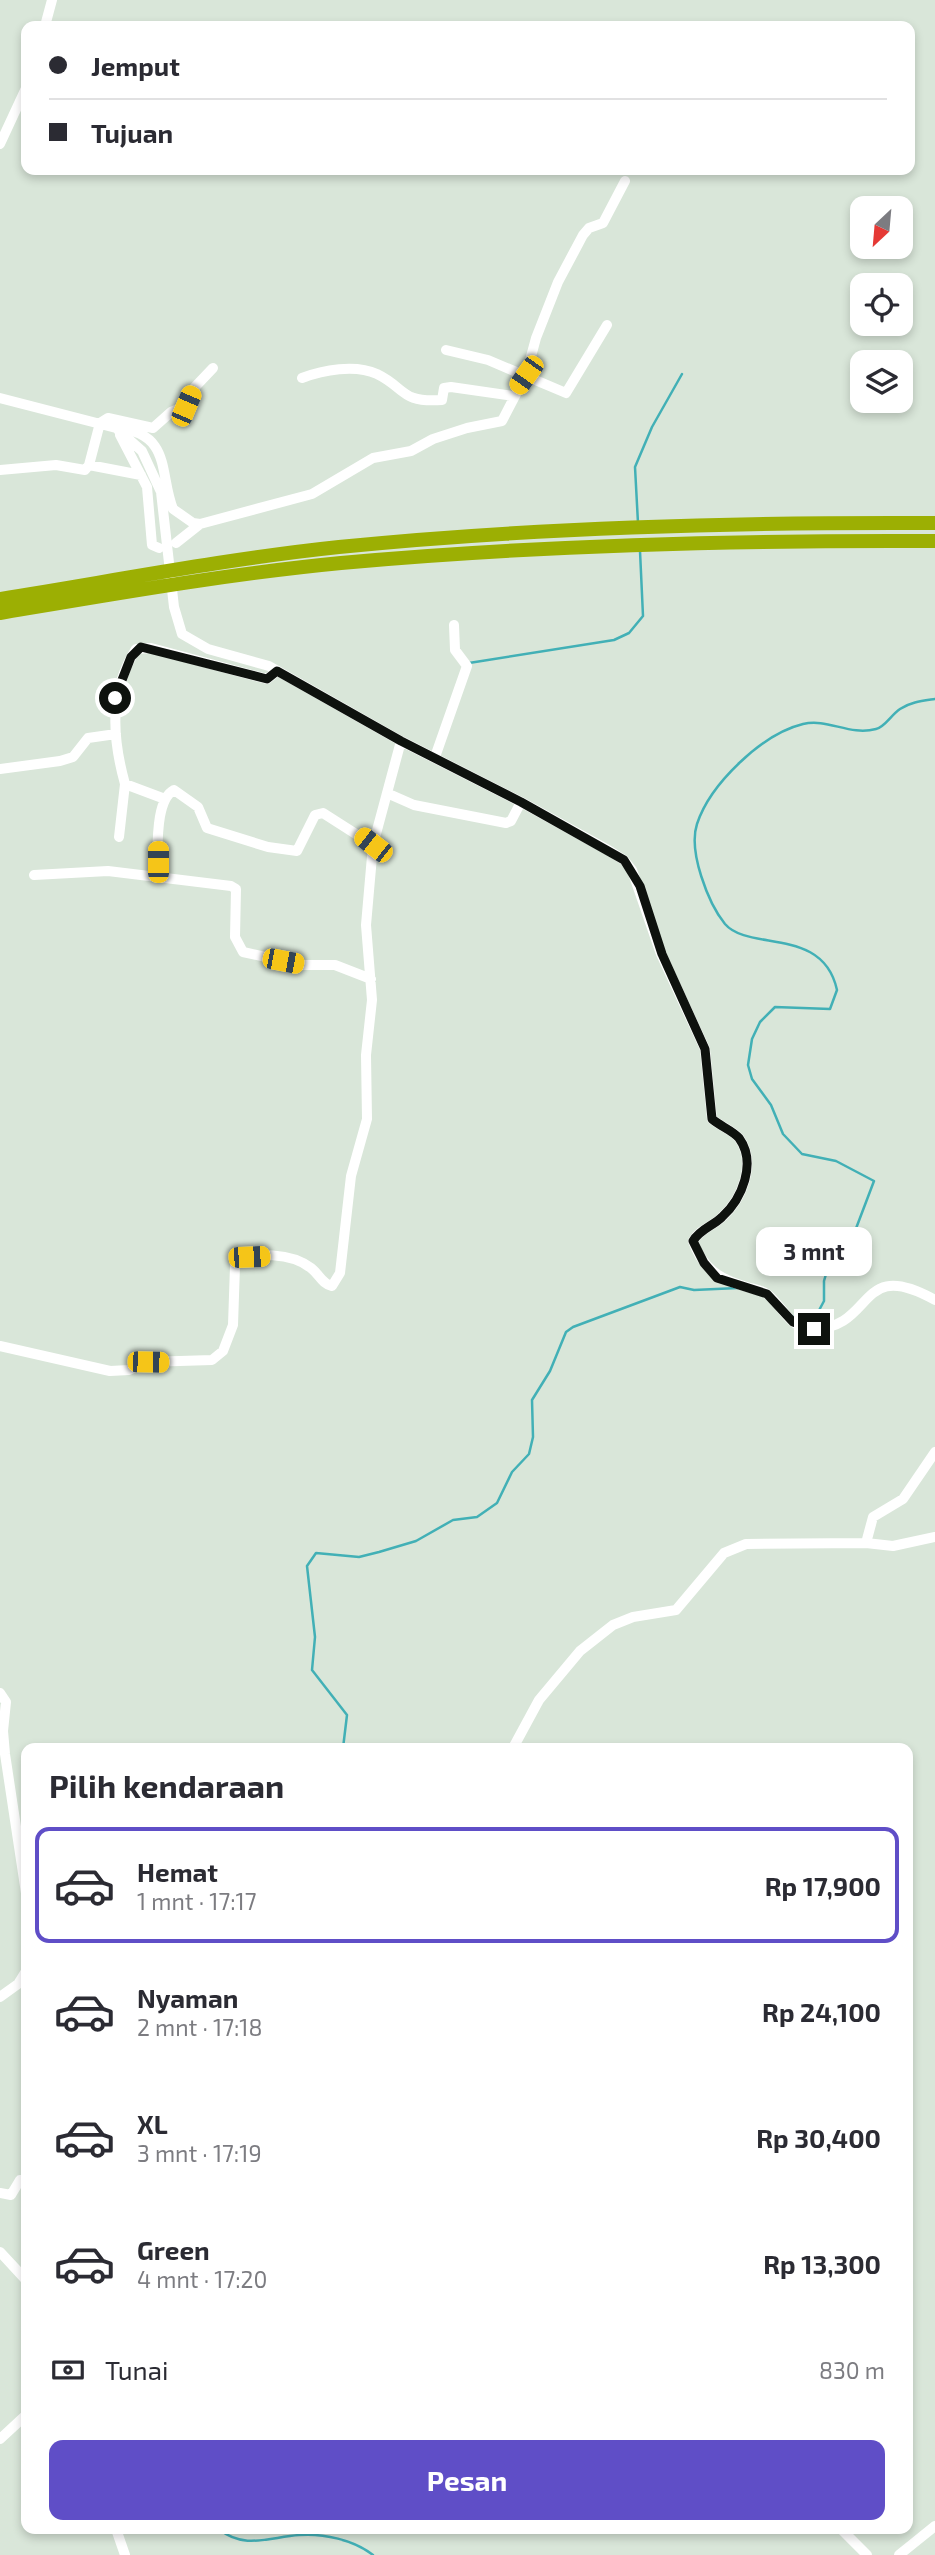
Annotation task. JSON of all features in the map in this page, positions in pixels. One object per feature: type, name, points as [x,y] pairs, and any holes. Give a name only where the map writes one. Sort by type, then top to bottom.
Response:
[{"type":"highway","points":[[0,599],[175,568],[338,547],[507,532],[682,525],[935,523]]},
{"type":"highway","points":[[0,612],[205,579],[339,563],[509,549],[935,541]]},
{"type":"street","points":[[46,21],[52,0]]},
{"type":"street","points":[[0,144],[21,99]]},
{"type":"street","points":[[0,398],[137,433],[155,448],[164,464],[173,509],[193,523],[200,524],[312,494],[373,458],[411,452],[444,436],[502,421],[526,375],[536,338],[558,282],[583,235],[589,228],[603,223],[625,181]]},
{"type":"street","points":[[446,350],[488,360],[566,393],[607,325]]},
{"type":"street","points":[[0,470],[56,466],[85,470],[89,465],[100,423],[108,418],[153,428],[171,412],[186,406],[194,388],[213,368]]},
{"type":"street","points":[[302,378],[315,373],[356,369],[376,374],[402,394],[425,400],[442,400],[444,388],[451,387],[513,396]]},
{"type":"street","points":[[116,428],[146,486],[152,545],[159,548]]},
{"type":"street","points":[[116,428],[142,451],[157,481],[173,601],[182,634],[208,649],[277,671],[401,741],[521,802],[624,860],[640,886],[662,954],[705,1049],[712,1119],[739,1139],[744,1153],[746,1177],[743,1191],[722,1218],[698,1233],[693,1241],[704,1263],[717,1278],[767,1294],[793,1322],[814,1329],[844,1322],[870,1296],[889,1284],[910,1286],[935,1300]]},
{"type":"street","points":[[89,465],[141,475]]},
{"type":"street","points":[[176,543],[200,524]]},
{"type":"street","points":[[435,757],[467,666],[455,650],[454,625]]},
{"type":"street","points":[[119,837],[125,784],[116,734],[115,698],[136,649],[151,648],[270,679],[277,671]]},
{"type":"street","points":[[224,666],[227,655]]},
{"type":"street","points":[[0,769],[74,757],[88,738],[116,734]]},
{"type":"street","points":[[0,1346],[110,1371],[129,1370],[148,1362],[212,1360],[223,1351],[233,1325],[235,1266],[241,1261],[249,1257],[293,1258],[313,1268],[326,1284],[335,1284],[340,1273],[351,1177],[367,1119],[366,1055],[372,1000],[366,925],[368,872],[401,741]]},
{"type":"street","points":[[125,784],[165,799]]},
{"type":"street","points":[[156,877],[158,830],[165,799],[174,790],[198,807],[207,828],[283,851],[300,849],[319,813],[338,820],[373,845]]},
{"type":"street","points":[[389,794],[414,805],[506,823],[512,821],[521,802]]},
{"type":"street","points":[[34,875],[84,870],[231,886],[236,890],[235,937],[243,952],[301,965],[335,965],[371,979]]},
{"type":"street","points":[[866,1543],[873,1517],[903,1499],[935,1452]]},
{"type":"street","points":[[516,1743],[539,1700],[580,1651],[613,1625],[634,1617],[676,1610],[724,1553],[746,1544],[866,1543],[893,1546],[935,1537]]},
{"type":"street","points":[[0,1693],[6,1702],[3,1731],[5,1754],[21,1860]]},
{"type":"street","points":[[0,1997],[21,1979]]},
{"type":"street","points":[[0,2193],[11,2195],[21,2180]]},
{"type":"street","points":[[0,2252],[21,2275]]},
{"type":"street","points":[[0,2439],[21,2420]]},
{"type":"street","points":[[899,2555],[935,2526]]},
{"type":"street","points":[[118,2534],[125,2555]]},
{"type":"street","points":[[846,2534],[867,2555]]},
{"type":"waterway","points":[[638,523],[635,467],[652,427],[682,374]]},
{"type":"waterway","points":[[469,663],[614,640],[629,633],[643,616],[640,551]]},
{"type":"waterway","points":[[792,1316],[802,1319],[816,1316],[824,1301],[824,1281],[829,1264],[852,1239],[874,1181],[836,1161],[802,1154],[783,1134],[771,1105],[752,1079],[748,1065],[752,1039],[760,1022],[775,1007],[830,1009],[837,990],[829,970],[817,957],[802,948],[751,937],[736,932],[725,924],[706,890],[697,862],[697,824],[713,793],[725,777],[771,738],[803,724],[812,723],[866,731],[876,729],[904,707],[935,699]]},
{"type":"waterway","points":[[344,1743],[347,1715],[312,1670],[315,1637],[307,1566],[316,1553],[359,1557],[416,1541],[453,1520],[477,1517],[497,1503],[512,1472],[529,1454],[533,1437],[532,1400],[550,1371],[566,1332],[680,1287],[694,1290],[738,1288]]},
{"type":"waterway","points":[[226,2534],[248,2541],[299,2535],[328,2536],[357,2545],[373,2555]]},
{"type":"route","points":[[115,698],[131,657],[136,649],[141,647],[267,679],[273,677],[277,671],[401,741],[521,802],[624,860],[640,886],[662,954],[705,1049],[712,1119],[739,1139],[744,1153],[746,1177],[743,1191],[722,1218],[698,1233],[693,1241],[697,1251],[717,1278],[767,1294],[793,1322],[814,1329]]}]
